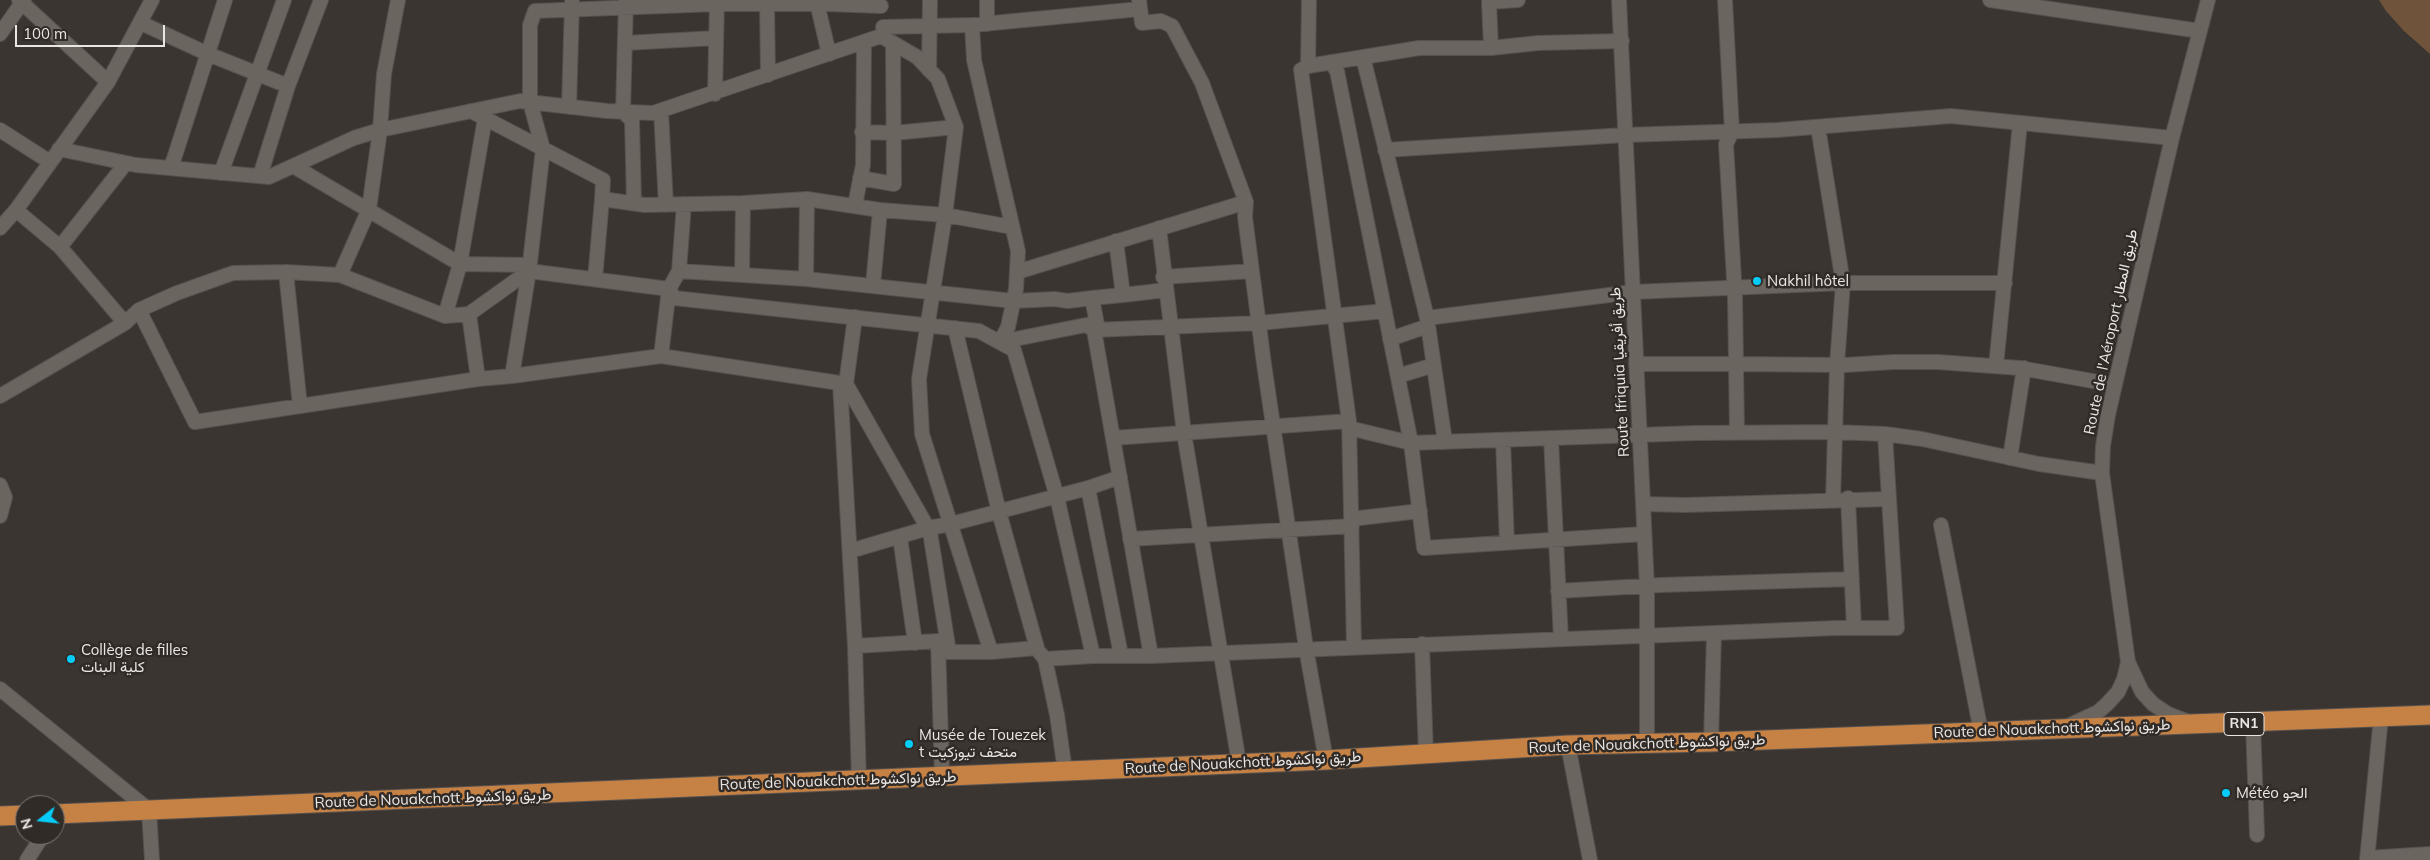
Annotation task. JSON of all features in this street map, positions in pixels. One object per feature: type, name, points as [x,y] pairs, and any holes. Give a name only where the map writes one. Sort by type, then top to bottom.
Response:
[{"type":"highway","name":"Route de Nouakchott طريق نواكشوط","points":[[65,815],[1326,760],[1568,745],[1711,742],[2430,715]]},
{"type":"highway","points":[[0,816],[15,815]]},
{"type":"street","points":[[2,223],[16,210],[108,82],[152,0]]},
{"type":"street","points":[[171,168],[225,0]]},
{"type":"street","points":[[221,173],[284,0]]},
{"type":"street","points":[[260,176],[288,86],[321,0]]},
{"type":"street","points":[[340,274],[369,209],[380,130],[384,74],[398,0]]},
{"type":"street","points":[[929,70],[930,0]]},
{"type":"street","points":[[987,24],[988,0]]},
{"type":"street","points":[[1308,66],[1309,0]]},
{"type":"street","points":[[1491,48],[1489,2],[1518,0]]},
{"type":"street","name":"Route Ifriquia طريق أفريقيا","points":[[1619,0],[1647,587],[1647,743]]},
{"type":"street","points":[[1725,0],[1732,132],[1726,144],[1734,289],[1737,432]]},
{"type":"street","points":[[1990,0],[2200,31]]},
{"type":"street","name":"Route de l'Aéroport طريق المطار","points":[[2058,729],[2085,719],[2107,704],[2118,692],[2124,679],[2128,662],[2102,473],[2103,446],[2115,385],[2172,138],[2208,0]]},
{"type":"street","points":[[0,34],[22,1],[108,82]]},
{"type":"street","points":[[715,94],[717,2]]},
{"type":"street","points":[[512,376],[529,268],[543,149],[530,102],[530,25],[535,6],[717,2],[881,3],[887,36],[894,133],[894,184],[860,178]]},
{"type":"street","points":[[825,2],[829,54]]},
{"type":"street","points":[[623,112],[626,3]]},
{"type":"street","points":[[767,3],[768,75]]},
{"type":"street","points":[[59,149],[126,163],[269,177],[354,138],[380,130],[520,101],[623,112],[653,113],[715,94],[881,36],[931,26],[987,24],[1139,4],[1142,23],[1161,21],[1172,26],[1202,83],[1246,202],[1245,217],[1273,426],[1306,648],[1326,760]]},
{"type":"street","points":[[569,107],[572,5]]},
{"type":"street","points":[[141,22],[208,54],[288,86]]},
{"type":"street","points":[[972,25],[974,60],[1018,251],[1014,301],[1008,327],[1000,342]]},
{"type":"street","points":[[887,36],[917,57],[938,79],[956,127],[945,215],[919,380],[922,434],[991,652]]},
{"type":"street","points":[[625,43],[716,38]]},
{"type":"street","points":[[1354,646],[1349,424],[1336,316],[1301,70],[1308,66],[1419,48],[1491,48],[1538,42],[1622,41]]},
{"type":"street","points":[[855,205],[863,165],[864,42]]},
{"type":"street","points":[[1363,57],[1427,322],[1445,442]]},
{"type":"street","points":[[1332,62],[1337,71],[1411,443],[1424,548],[1644,534]]},
{"type":"street","points":[[661,110],[666,205]]},
{"type":"street","points":[[471,111],[603,180],[595,279]]},
{"type":"street","points":[[623,112],[632,120],[634,203]]},
{"type":"street","points":[[1385,150],[1625,135],[1818,127],[1951,116],[2172,138]]},
{"type":"street","points":[[445,316],[460,264],[485,118]]},
{"type":"street","points":[[1996,366],[2020,123]]},
{"type":"street","points":[[862,132],[894,133],[956,127]]},
{"type":"street","points":[[1818,127],[1843,283],[1837,365],[1833,501]]},
{"type":"street","points":[[0,130],[50,162]]},
{"type":"street","points":[[60,247],[126,163]]},
{"type":"street","points":[[295,166],[460,264],[529,268],[669,289]]},
{"type":"street","points":[[602,199],[645,206],[743,204],[807,199],[880,210],[945,215],[1012,226]]},
{"type":"street","points":[[806,279],[807,199]]},
{"type":"street","points":[[1017,272],[1246,202]]},
{"type":"street","points":[[661,356],[669,289],[679,271],[684,204]]},
{"type":"street","points":[[742,275],[743,204]]},
{"type":"street","points":[[16,210],[60,247],[125,323]]},
{"type":"street","points":[[874,285],[880,210]]},
{"type":"street","points":[[1159,228],[1164,284],[1184,432],[1239,763]]},
{"type":"street","points":[[1116,241],[1122,295]]},
{"type":"street","points":[[0,396],[125,323],[139,310],[176,293],[233,273],[340,274],[445,316],[469,314],[529,268]]},
{"type":"street","points":[[679,271],[806,279],[932,290],[1014,301],[1054,299],[1068,301],[1122,295],[1164,284],[1252,270]]},
{"type":"street","points":[[286,272],[300,406]]},
{"type":"street","points":[[1390,340],[1427,322],[1633,292],[1843,283],[2005,283]]},
{"type":"street","points":[[669,289],[674,298],[979,331],[1014,350],[1057,497],[1093,656]]},
{"type":"street","points":[[1092,298],[1113,438],[1151,656]]},
{"type":"street","points":[[139,310],[194,422],[478,379],[661,356],[843,384]]},
{"type":"street","points":[[1000,342],[1086,325],[1096,330],[1259,323],[1385,311]]},
{"type":"street","points":[[469,314],[478,379]]},
{"type":"street","points":[[855,317],[843,384],[859,781]]},
{"type":"street","points":[[955,328],[999,512],[1057,715],[1065,771]]},
{"type":"street","points":[[1636,364],[1837,365],[1893,362],[1996,366],[2024,368],[2115,385]]},
{"type":"street","points":[[1398,376],[1434,365]]},
{"type":"street","points":[[2010,458],[2024,368]]},
{"type":"street","points":[[843,384],[930,532],[943,651],[942,777]]},
{"type":"street","points":[[1113,438],[1273,426],[1349,424],[1411,443],[1737,432],[1834,432],[1885,434],[2010,458],[2102,473]]},
{"type":"street","points":[[943,651],[1151,656],[1354,646],[1897,628],[1885,434]]},
{"type":"street","points":[[1551,439],[1561,639]]},
{"type":"street","points":[[1503,440],[1506,543]]},
{"type":"street","points":[[850,551],[928,528],[1057,497],[1120,478]]},
{"type":"street","points":[[1088,488],[1121,655]]},
{"type":"street","points":[[0,516],[2,493]]},
{"type":"street","points":[[1848,498],[1854,628]]},
{"type":"street","points":[[1642,504],[1684,505],[1889,498]]},
{"type":"street","points":[[1130,539],[1351,522],[1420,511]]},
{"type":"street","points":[[1941,525],[1981,732]]},
{"type":"street","points":[[900,537],[915,643]]},
{"type":"street","points":[[1558,591],[1852,579]]},
{"type":"street","points":[[1711,742],[1714,634]]},
{"type":"street","points":[[855,646],[938,641],[943,651]]},
{"type":"street","points":[[1422,644],[1426,755]]},
{"type":"street","points":[[2128,662],[2142,692],[2153,704],[2168,714],[2193,724]]},
{"type":"street","points":[[0,689],[149,810],[152,860]]},
{"type":"street","points":[[2382,717],[2367,859],[2395,859],[2430,854]]},
{"type":"street","points":[[2254,723],[2257,835]]},
{"type":"street","points":[[1568,745],[1590,860]]},
{"type":"street","points":[[27,860],[37,845]]},
{"type":"shaded area","points":[[2379,0],[2430,0],[2430,54],[2404,31]]},
{"type":"place","name":"Nakhil hôtel","points":[[1757,281]]},
{"type":"place","name":"Collège de filles كلية البنات","points":[[71,659]]},
{"type":"place","name":"Musée de Touezek t متحف تيوزكيت","points":[[909,744]]},
{"type":"place","name":"Météo الجو","points":[[2226,793]]}]
